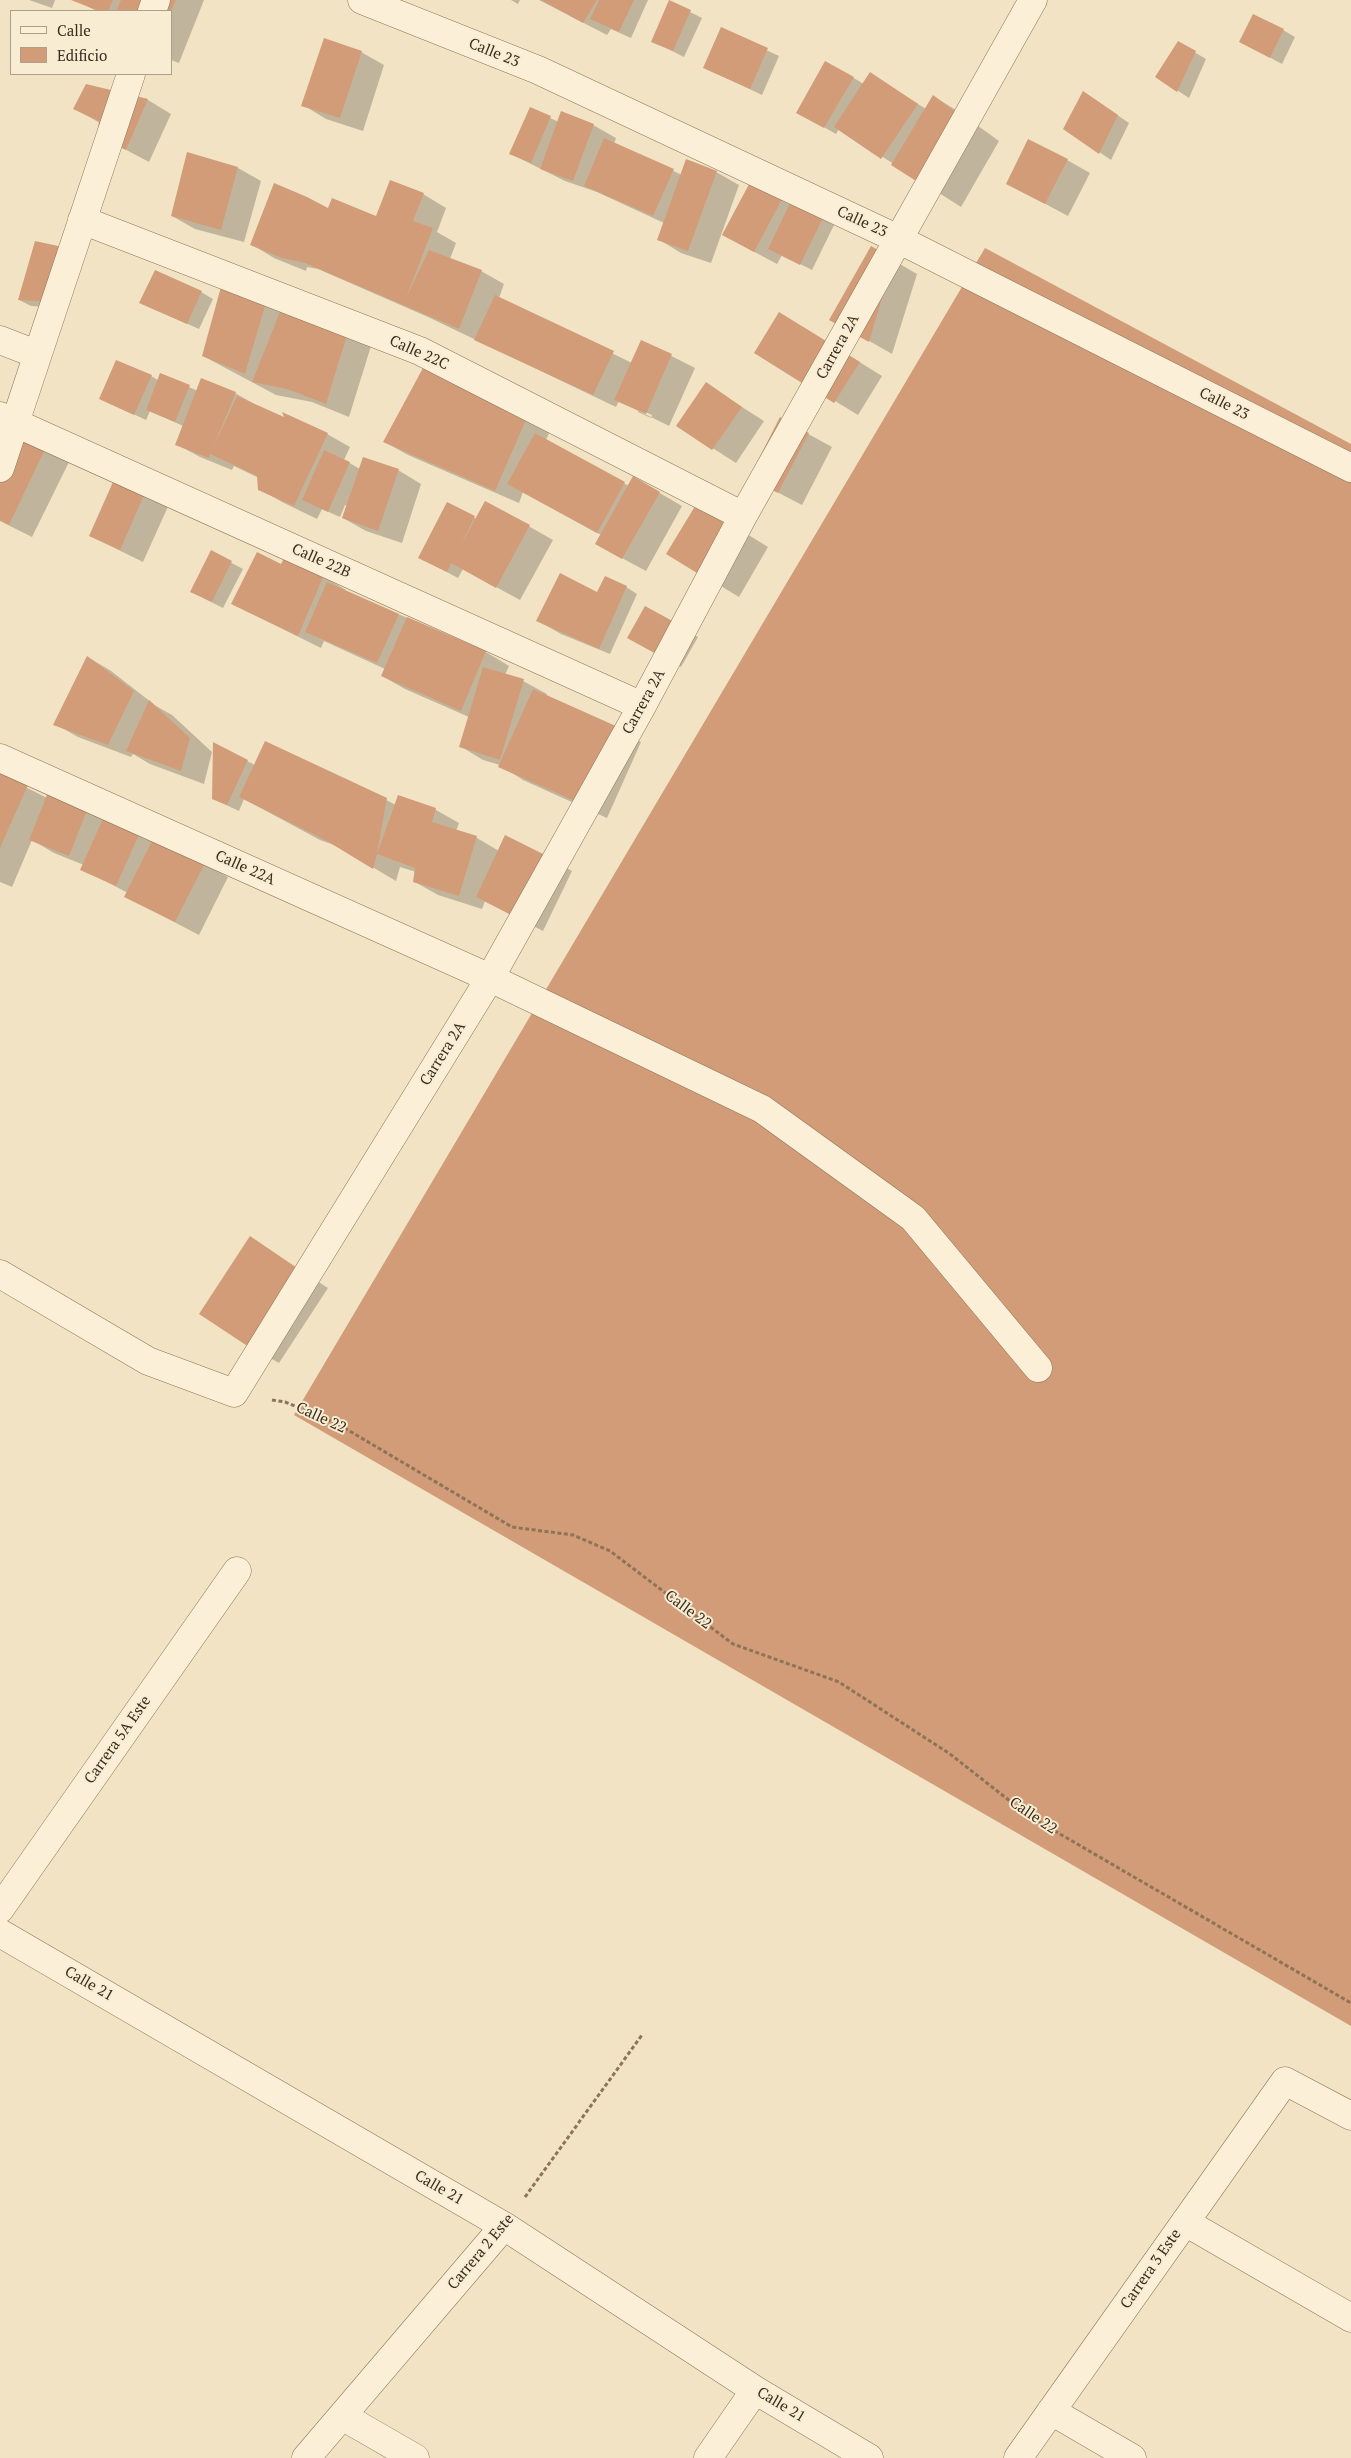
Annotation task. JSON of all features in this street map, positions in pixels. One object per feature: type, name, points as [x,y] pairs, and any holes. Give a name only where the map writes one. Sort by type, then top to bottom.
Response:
[{"type":"street","name":"Calle 23","points":[[362,0],[538,70],[898,239],[1351,468]]},
{"type":"street","name":"Carrera 2A","points":[[234,1392],[490,978],[642,706],[743,516],[1033,0]]},
{"type":"street","points":[[0,468],[7,419],[36,354],[131,75]]},
{"type":"street","name":"Calle 22C","points":[[82,220],[420,351],[743,516]]},
{"type":"street","points":[[0,340],[36,354]]},
{"type":"street","name":"Calle 22B","points":[[7,419],[642,706]]},
{"type":"street","name":"Calle 22A","points":[[0,758],[490,978],[762,1109],[913,1218],[1038,1368]]},
{"type":"street","points":[[0,1274],[148,1361],[234,1392]]},
{"type":"street","name":"Carrera 5A Este","points":[[0,1909],[237,1571]]},
{"type":"street","name":"Calle 21","points":[[0,1933],[504,2226],[755,2390],[869,2458]]},
{"type":"street","name":"Carrera 3 Este","points":[[1018,2458],[1285,2081],[1351,2116]]},
{"type":"street","points":[[1185,2222],[1351,2318]]},
{"type":"street","name":"Carrera 2 Este","points":[[306,2458],[504,2226]]},
{"type":"street","points":[[708,2458],[755,2390]]},
{"type":"street","points":[[1051,2411],[1132,2458]]},
{"type":"street","points":[[342,2416],[414,2458]]},
{"type":"path","name":"Calle 22","points":[[234,1392],[285,1402],[336,1423],[512,1527],[573,1535],[610,1552],[733,1644],[839,1682],[950,1754],[1029,1816],[1351,2004]]},
{"type":"path","name":"Carrera 2 Este","points":[[504,2226],[642,2034]]},
{"type":"building","points":[[71,0],[113,0],[108,10],[96,10]]},
{"type":"building","points":[[121,0],[176,0],[171,10],[116,10]]},
{"type":"building","points":[[541,0],[597,0],[583,23]]},
{"type":"building","points":[[599,0],[634,0],[619,32],[590,19]]},
{"type":"building","points":[[669,0],[691,10],[673,51],[651,42]]},
{"type":"building","points":[[1253,14],[1284,29],[1270,58],[1239,42]]},
{"type":"building","points":[[721,27],[768,48],[750,89],[703,68]]},
{"type":"building","points":[[324,38],[362,51],[340,118],[301,106]]},
{"type":"building","points":[[1178,41],[1196,51],[1177,92],[1155,77]]},
{"type":"building","points":[[825,61],[854,77],[824,128],[796,113]]},
{"type":"building","points":[[870,72],[918,104],[881,159],[834,127]]},
{"type":"building","points":[[86,84],[148,99],[126,150],[97,136],[99,121],[73,109]]},
{"type":"building","points":[[1083,91],[1118,115],[1099,154],[1063,129]]},
{"type":"building","points":[[933,95],[976,127],[938,195],[891,165]]},
{"type":"building","points":[[530,107],[551,116],[531,163],[509,154]]},
{"type":"building","points":[[561,111],[594,124],[573,181],[540,169]]},
{"type":"building","points":[[604,138],[674,169],[653,216],[584,186]]},
{"type":"building","points":[[1028,139],[1068,159],[1045,204],[1006,184]]},
{"type":"building","points":[[187,152],[238,167],[221,230],[171,216]]},
{"type":"building","points":[[686,159],[717,171],[688,251],[657,240]]},
{"type":"building","points":[[756,171],[788,188],[754,252],[722,235]]},
{"type":"building","points":[[390,180],[424,193],[413,221],[433,228],[406,298],[429,250],[482,270],[459,329],[305,263],[282,258],[250,245],[274,183],[328,208],[332,198],[376,216]]},
{"type":"building","points":[[791,201],[823,218],[800,265],[768,249]]},
{"type":"building","points":[[35,241],[67,248],[51,302],[18,300]]},
{"type":"building","points":[[871,246],[894,259],[869,342],[829,320]]},
{"type":"building","points":[[985,248],[1351,444],[1351,2026],[294,1415]]},
{"type":"building","points":[[155,270],[202,291],[187,324],[139,303]]},
{"type":"building","points":[[221,287],[267,299],[245,374],[202,356]]},
{"type":"building","points":[[495,295],[614,351],[593,395],[474,340]]},
{"type":"building","points":[[282,307],[348,332],[326,404],[287,389],[252,382]]},
{"type":"building","points":[[779,312],[860,362],[834,403],[754,353]]},
{"type":"building","points":[[641,340],[672,354],[646,414],[614,400]]},
{"type":"building","points":[[116,360],[152,375],[134,415],[99,399]]},
{"type":"building","points":[[423,368],[528,415],[495,491],[383,442]]},
{"type":"building","points":[[160,373],[190,385],[175,422],[146,410]]},
{"type":"building","points":[[201,378],[236,392],[213,448],[237,396],[284,417],[282,412],[328,433],[294,506],[258,490],[257,476],[210,454],[209,458],[175,445]]},
{"type":"building","points":[[706,382],[742,407],[712,450],[676,426]]},
{"type":"building","points":[[780,417],[809,433],[778,493],[749,478]]},
{"type":"building","points":[[0,420],[48,443],[9,525],[0,520]]},
{"type":"building","points":[[535,433],[625,482],[597,533],[507,484]]},
{"type":"building","points":[[324,450],[350,462],[328,512],[302,500]]},
{"type":"building","points":[[363,457],[399,469],[378,531],[342,518]]},
{"type":"building","points":[[117,473],[148,486],[120,550],[89,536]]},
{"type":"building","points":[[633,476],[660,492],[622,559],[595,544]]},
{"type":"building","points":[[485,501],[530,525],[496,588],[451,563],[447,572],[418,558],[447,502],[475,516],[461,545]]},
{"type":"building","points":[[697,503],[746,533],[715,584],[666,554]]},
{"type":"building","points":[[211,550],[232,561],[212,602],[190,592]]},
{"type":"building","points":[[257,552],[281,564],[284,558],[324,575],[298,636],[231,604]]},
{"type":"building","points":[[560,573],[597,592],[605,576],[627,586],[599,649],[536,621]]},
{"type":"building","points":[[327,582],[399,614],[377,663],[305,632]]},
{"type":"building","points":[[645,606],[687,629],[669,661],[627,638]]},
{"type":"building","points":[[407,617],[486,651],[461,711],[381,676]]},
{"type":"building","points":[[87,656],[134,691],[108,745],[53,725]]},
{"type":"building","points":[[483,667],[524,679],[500,760],[459,747]]},
{"type":"building","points":[[533,689],[618,727],[584,805],[498,767]]},
{"type":"building","points":[[149,700],[190,738],[181,771],[126,751]]},
{"type":"building","points":[[265,741],[387,798],[373,869],[327,841],[239,797]]},
{"type":"building","points":[[213,742],[248,760],[227,805],[212,799]]},
{"type":"building","points":[[0,773],[28,785],[0,848]]},
{"type":"building","points":[[48,792],[88,808],[69,856],[29,840]]},
{"type":"building","points":[[398,795],[436,808],[432,822],[477,836],[459,896],[413,882],[415,868],[377,854]]},
{"type":"building","points":[[105,814],[141,830],[116,886],[80,870]]},
{"type":"building","points":[[505,835],[549,857],[519,919],[476,897]]},
{"type":"building","points":[[154,837],[205,863],[175,922],[124,897]]},
{"type":"building","points":[[250,1236],[306,1274],[255,1351],[199,1314]]}]
